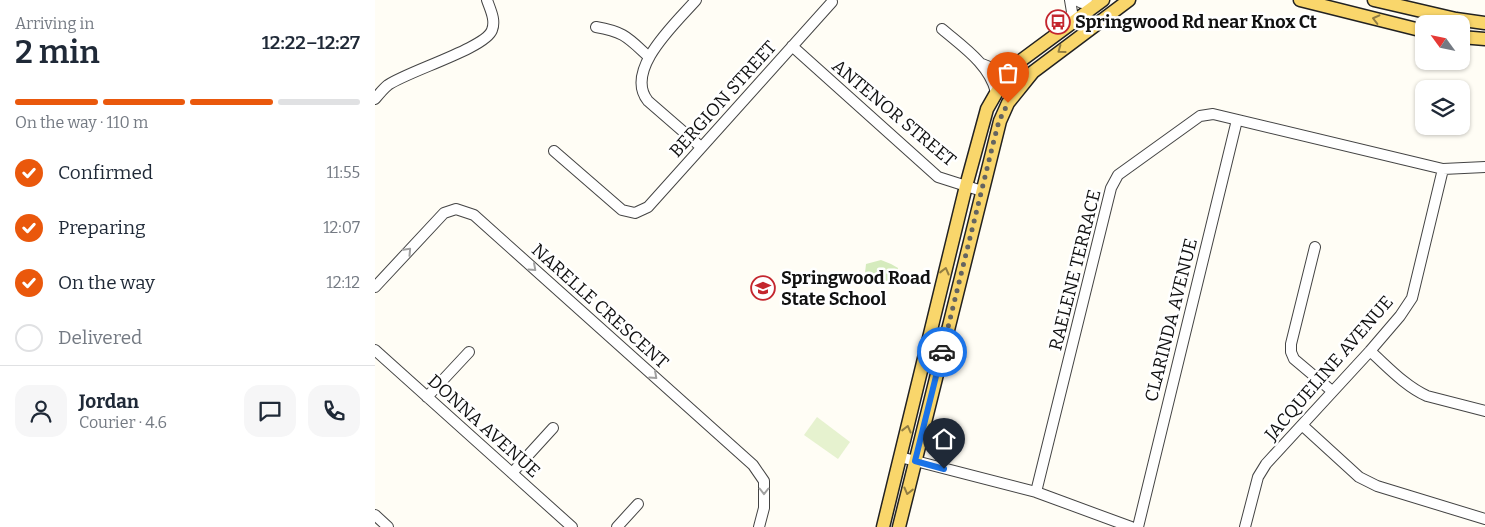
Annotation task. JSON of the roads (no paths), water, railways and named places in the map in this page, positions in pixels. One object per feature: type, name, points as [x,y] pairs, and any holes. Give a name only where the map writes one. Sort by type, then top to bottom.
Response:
[{"type":"main road","points":[[899,527],[999,121],[1008,103],[1023,82],[1045,62],[1129,0]]},
{"type":"main road","points":[[1300,0],[1415,29]]},
{"type":"main road","points":[[1375,0],[1456,19],[1485,23]]},
{"type":"main road","points":[[883,527],[966,186],[987,109],[995,92],[1012,70],[1028,54],[1099,3]]},
{"type":"main road","points":[[1470,38],[1485,39]]},
{"type":"street","points":[[375,99],[387,86],[400,78],[469,47],[489,35],[493,28],[493,18],[487,0]]},
{"type":"street","points":[[696,0],[655,46],[640,82],[642,93],[648,101],[701,148]]},
{"type":"street","points":[[1069,25],[1072,12],[1070,0]]},
{"type":"street","points":[[1076,0],[1082,3],[1099,3]]},
{"type":"street","name":"BERGION STREET","points":[[554,151],[622,210],[635,213],[648,207],[832,2]]},
{"type":"street","points":[[596,27],[624,34],[649,57]]},
{"type":"street","points":[[942,29],[981,64],[990,77],[995,92]]},
{"type":"street","name":"ANTENOR STREET","points":[[792,46],[938,177],[982,191]]},
{"type":"street","points":[[981,64],[997,70],[1012,70]]},
{"type":"street","name":"RAELENE TERRACE","points":[[1037,492],[1111,188],[1119,175],[1200,116],[1213,114],[1443,169],[1485,167]]},
{"type":"street","name":"CLARINDA AVENUE","points":[[1138,527],[1237,120]]},
{"type":"street","name":"JACQUELINE AVENUE","points":[[1245,527],[1258,477],[1266,464],[1370,351],[1400,316],[1412,298],[1443,169]]},
{"type":"street","name":"NARELLE CRESCENT","points":[[375,286],[444,213],[456,209],[473,215],[753,465],[764,480],[764,508],[759,527]]},
{"type":"street","points":[[1315,246],[1291,344],[1291,352],[1294,359],[1332,391]]},
{"type":"street","name":"DONNA AVENUE","points":[[375,350],[572,527]]},
{"type":"street","points":[[1370,351],[1418,392],[1485,411]]},
{"type":"street","points":[[427,397],[469,352]]},
{"type":"street","points":[[1303,425],[1359,477],[1377,486],[1485,519]]},
{"type":"street","points":[[512,473],[553,428]]},
{"type":"street","points":[[900,457],[1037,492],[1131,527]]},
{"type":"street","points":[[617,527],[638,504]]},
{"type":"street","points":[[376,519],[388,527]]},
{"type":"place","name":"Springwood Rd near Knox Ct","points":[[1058,22]]},
{"type":"place","name":"Springwood Road State School","points":[[763,288]]}]
